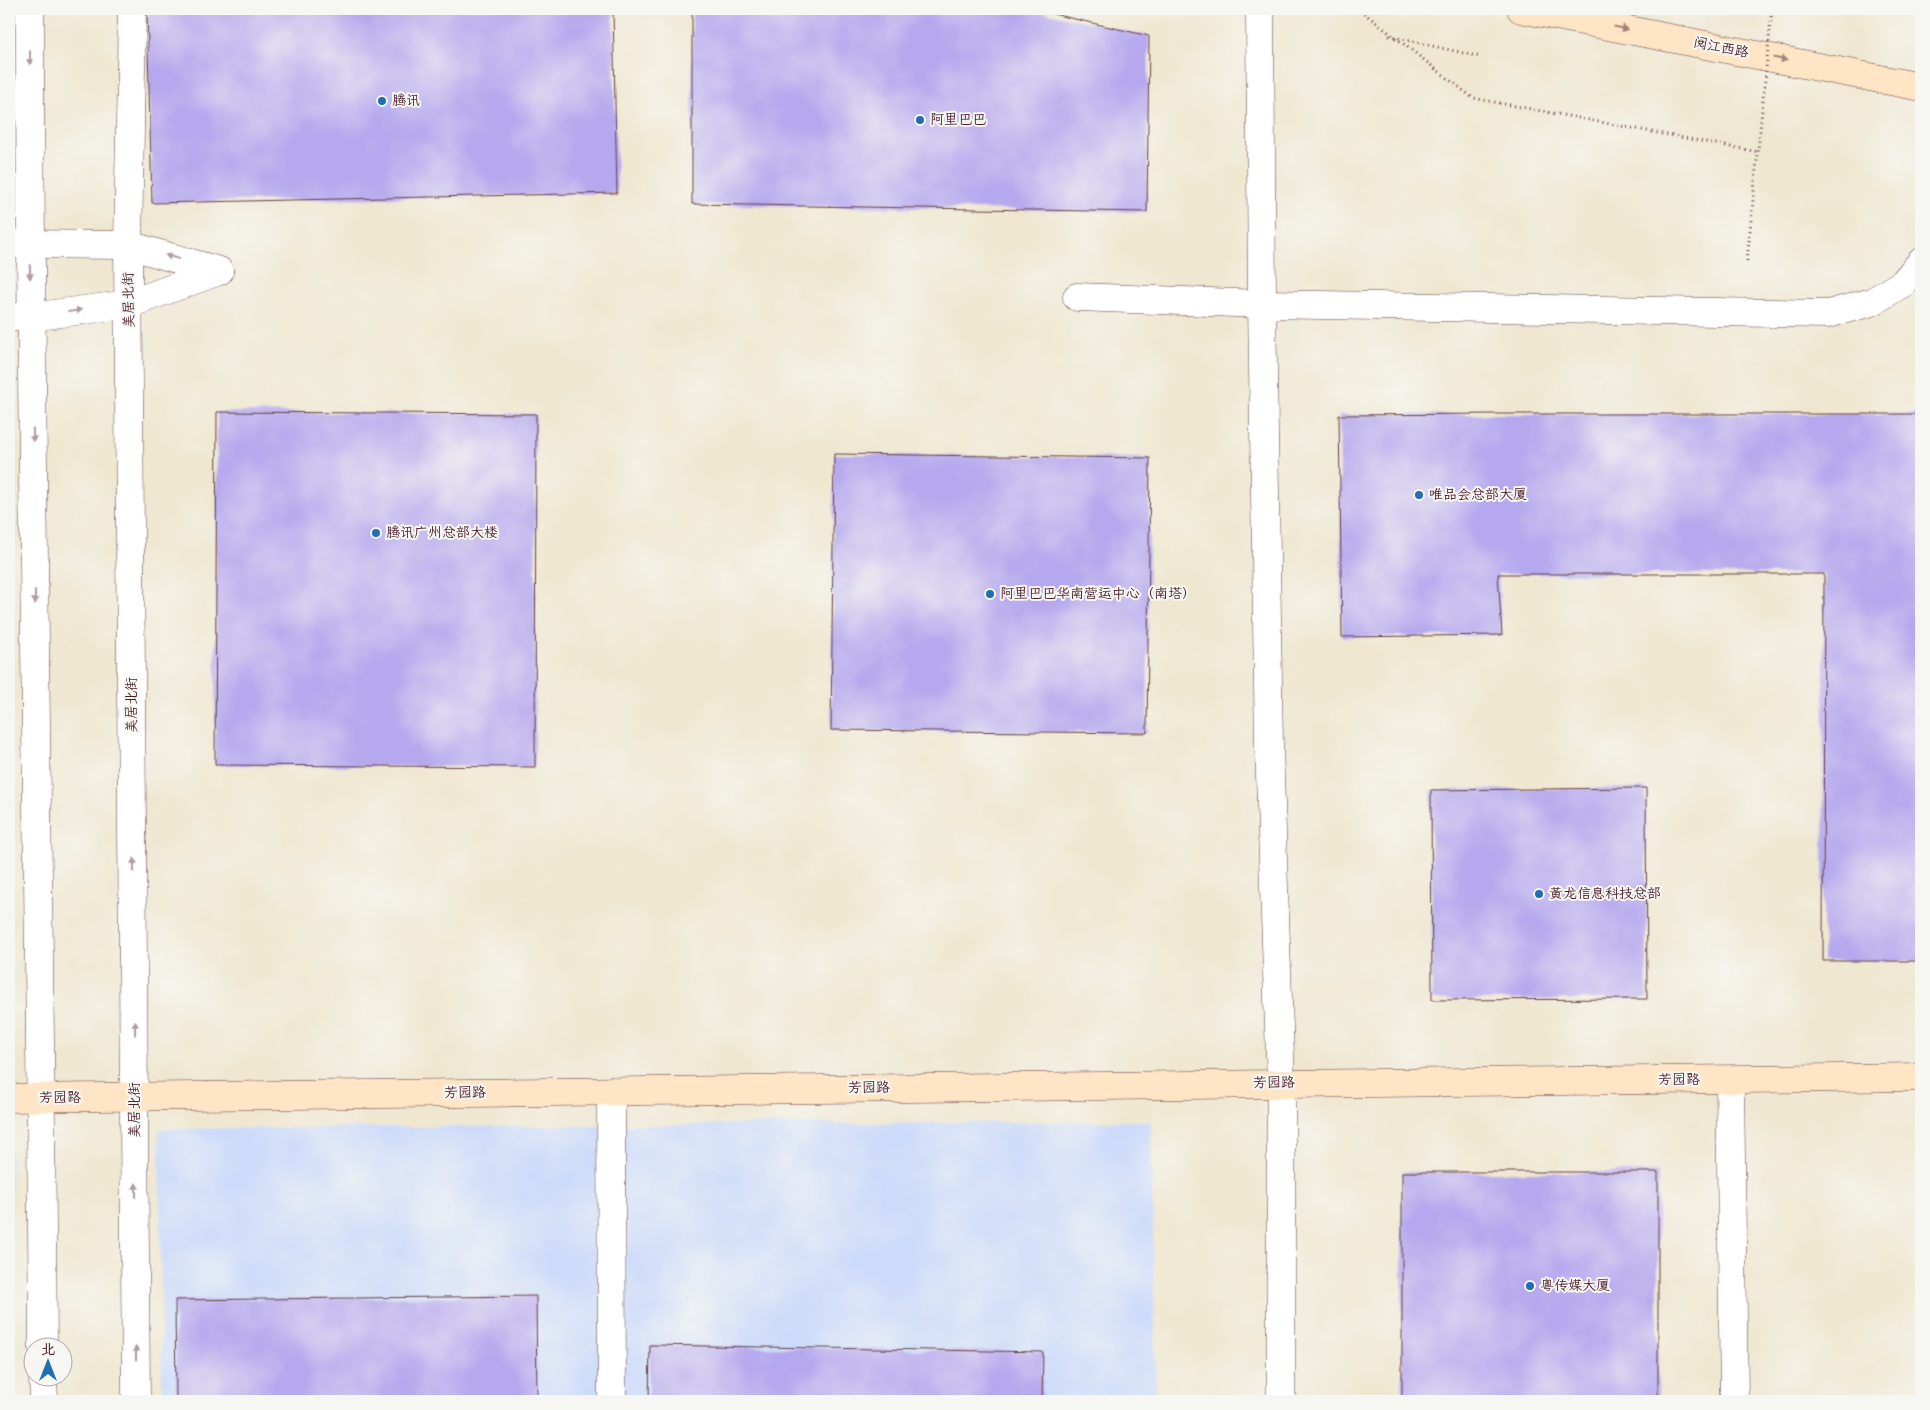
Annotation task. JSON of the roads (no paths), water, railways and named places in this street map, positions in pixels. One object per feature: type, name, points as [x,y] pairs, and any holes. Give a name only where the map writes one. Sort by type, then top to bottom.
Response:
[{"type":"street","points":[[30,9],[19,244],[42,1098],[43,1338]]},
{"type":"street","name":"美居北街","points":[[132,9],[128,245],[136,1097],[136,1401]]},
{"type":"street","points":[[1260,9],[1262,304],[1270,747],[1281,1083],[1281,1401]]},
{"type":"street","name":"阅江西路","points":[[1521,9],[1921,87]]},
{"type":"street","points":[[19,244],[128,245],[219,271],[129,304],[20,317]]},
{"type":"street","points":[[1077,298],[1262,304],[1828,314],[1872,302],[1903,283],[1921,262]]},
{"type":"street","name":"芳园路","points":[[9,1098],[1921,1077]]},
{"type":"street","points":[[1730,1080],[1734,1401]]},
{"type":"street","points":[[611,1091],[612,1401]]},
{"type":"street","points":[[43,1388],[44,1401]]},
{"type":"place","name":"腾讯","points":[[382,101]]},
{"type":"place","name":"阿里巴巴","points":[[920,120]]},
{"type":"place","name":"唯品会总部大厦","points":[[1419,495]]},
{"type":"place","name":"腾讯广州总部大楼","points":[[376,533]]},
{"type":"place","name":"阿里巴巴华南营运中心（南塔）","points":[[990,594]]},
{"type":"place","name":"黄龙信息科技总部","points":[[1539,894]]},
{"type":"place","name":"粤传媒大厦","points":[[1530,1286]]}]
